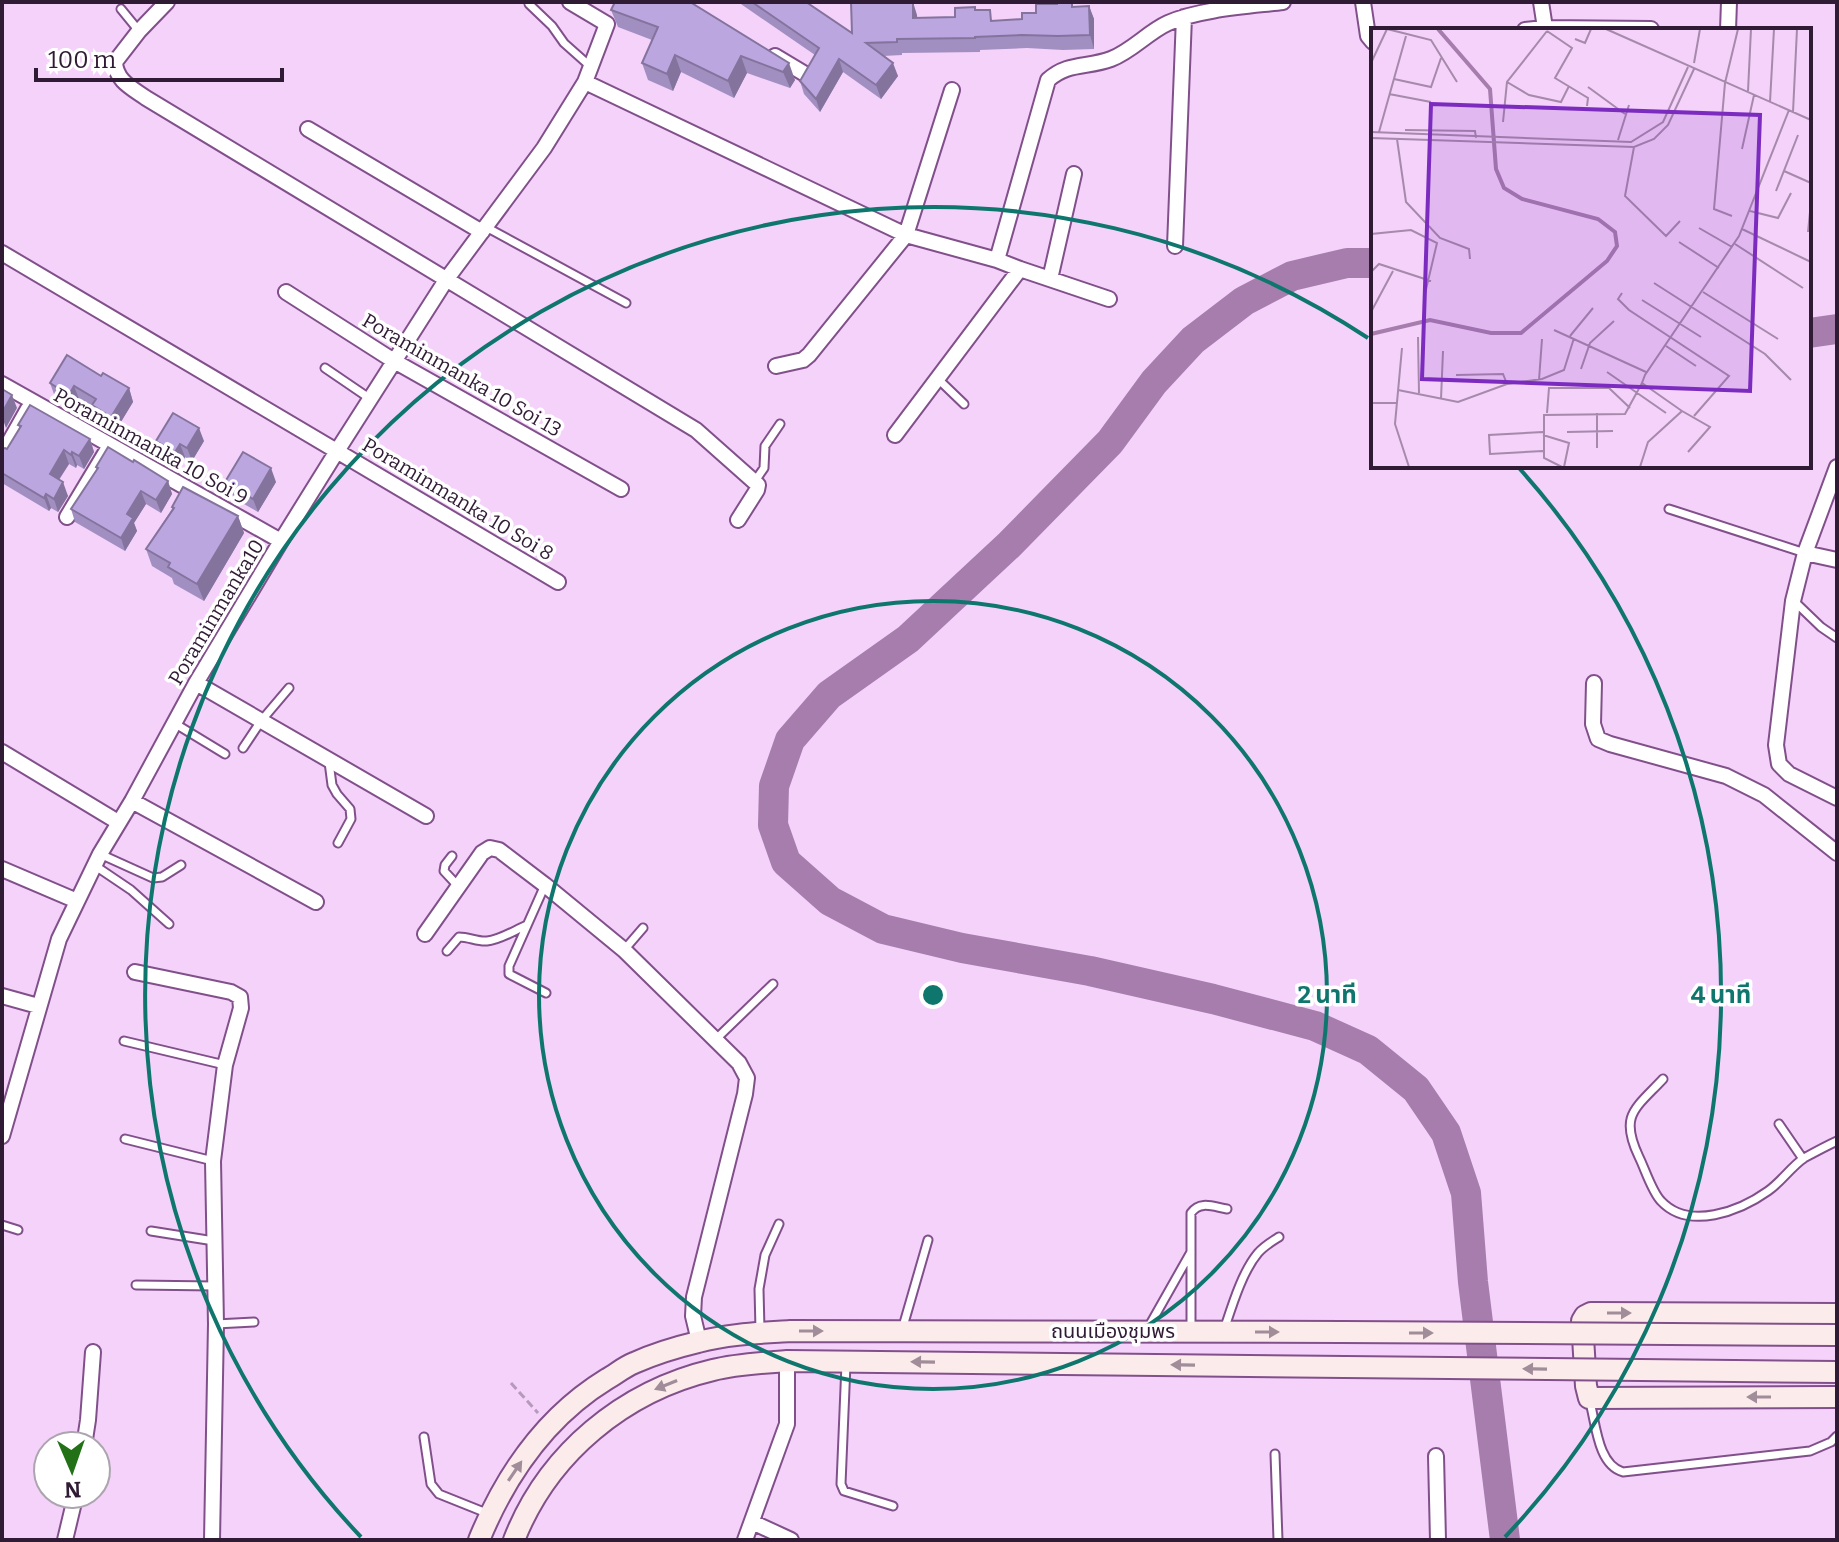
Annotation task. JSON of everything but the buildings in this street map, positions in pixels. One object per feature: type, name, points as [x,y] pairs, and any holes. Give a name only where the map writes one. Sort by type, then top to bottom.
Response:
[{"type":"main road","points":[[1837,1314],[1591,1313],[1582,1321],[1589,1398],[1837,1397]]},
{"type":"main road","name":"ถนนเมืองชุมพร","points":[[479,1540],[512,1472],[548,1425],[590,1389],[633,1364],[699,1341],[790,1331],[1837,1335]]},
{"type":"main road","name":"ถนนเมืองชุมพร","points":[[514,1540],[549,1477],[568,1453],[608,1417],[650,1392],[680,1379],[751,1363],[1837,1372]]},
{"type":"street","points":[[167,2],[115,62],[122,81],[696,430],[758,485],[738,520]]},
{"type":"street","name":"Poraminmanka10","points":[[2,1136],[59,939],[118,822],[196,683],[337,451],[446,280],[544,148],[585,82],[609,19],[570,2]]},
{"type":"street","points":[[997,260],[1048,80],[1060,69],[1115,57],[1167,23],[1184,17],[1283,2]]},
{"type":"street","points":[[1363,2],[1371,40]]},
{"type":"street","points":[[1541,2],[1545,28]]},
{"type":"street","points":[[1728,28],[1729,2]]},
{"type":"street","points":[[1175,246],[1184,17]]},
{"type":"street","points":[[767,50],[805,74]]},
{"type":"street","points":[[585,82],[906,235],[997,260],[1109,299]]},
{"type":"street","points":[[776,366],[803,360],[809,355],[906,235],[952,90]]},
{"type":"street","points":[[308,129],[484,230]]},
{"type":"street","points":[[1050,279],[1074,174]]},
{"type":"street","name":"Poraminmanka 10 Soi 8","points":[[2,253],[558,582]]},
{"type":"street","points":[[895,435],[1020,269]]},
{"type":"street","name":"Poraminmanka 10 Soi 13","points":[[286,292],[394,361],[621,489]]},
{"type":"street","name":"Poraminmanka 10 Soi 9","points":[[2,384],[110,446],[183,494],[281,541]]},
{"type":"street","points":[[2,455],[32,402]]},
{"type":"street","points":[[67,517],[110,446]]},
{"type":"street","points":[[1837,467],[1805,553],[1793,601],[1776,745],[1779,764],[1789,774],[1837,798]]},
{"type":"street","points":[[1805,553],[1837,560]]},
{"type":"street","points":[[196,683],[426,816]]},
{"type":"street","points":[[1594,683],[1593,724],[1598,739],[1726,776],[1764,795],[1837,853]]},
{"type":"street","points":[[2,752],[118,822]]},
{"type":"street","points":[[132,801],[316,902]]},
{"type":"street","points":[[425,934],[482,853],[490,848],[499,850],[624,950],[739,1063],[747,1078],[745,1094],[694,1297],[693,1316],[699,1341]]},
{"type":"street","points":[[2,869],[77,901]]},
{"type":"street","points":[[135,972],[231,992],[240,997],[241,1008],[225,1065],[213,1161],[216,1324],[212,1540]]},
{"type":"street","points":[[2,996],[38,1006]]},
{"type":"street","points":[[86,1430],[93,1352]]},
{"type":"street","points":[[745,1540],[787,1424],[787,1361]]},
{"type":"street","points":[[1436,1456],[1438,1540]]},
{"type":"street","points":[[65,1540],[72,1510]]},
{"type":"street","points":[[752,1522],[791,1540]]},
{"type":"lane","points":[[529,4],[552,26],[564,43],[591,67]]},
{"type":"lane","points":[[121,9],[139,31]]},
{"type":"lane","points":[[484,230],[626,303]]},
{"type":"lane","points":[[325,368],[370,399]]},
{"type":"lane","points":[[937,378],[964,404]]},
{"type":"lane","points":[[755,481],[764,468],[765,446],[780,424]]},
{"type":"lane","points":[[1669,509],[1805,553]]},
{"type":"lane","points":[[1793,601],[1837,638]]},
{"type":"lane","points":[[243,748],[289,688]]},
{"type":"lane","points":[[174,723],[225,754]]},
{"type":"lane","points":[[329,760],[332,785],[350,809],[351,819],[338,843]]},
{"type":"lane","points":[[452,856],[444,871],[458,886]]},
{"type":"lane","points":[[97,860],[153,878],[162,877],[181,865]]},
{"type":"lane","points":[[97,860],[169,924]]},
{"type":"lane","points":[[545,885],[509,966],[509,974],[546,993]]},
{"type":"lane","points":[[447,951],[459,937],[490,941],[527,925]]},
{"type":"lane","points":[[624,950],[643,928]]},
{"type":"lane","points":[[715,1040],[773,984]]},
{"type":"lane","points":[[124,1041],[225,1065]]},
{"type":"lane","points":[[1663,1079],[1631,1112],[1629,1123],[1632,1142],[1660,1200],[1678,1214],[1690,1217],[1713,1215],[1739,1207],[1768,1191],[1803,1159],[1837,1141]]},
{"type":"lane","points":[[1779,1124],[1803,1159]]},
{"type":"lane","points":[[125,1139],[213,1161]]},
{"type":"lane","points":[[1191,1332],[1191,1213],[1202,1204],[1227,1209]]},
{"type":"lane","points":[[760,1333],[759,1289],[765,1255],[779,1224]]},
{"type":"lane","points":[[2,1225],[18,1230]]},
{"type":"lane","points":[[151,1231],[214,1241]]},
{"type":"lane","points":[[1223,1332],[1237,1292],[1256,1255],[1279,1237]]},
{"type":"lane","points":[[902,1331],[928,1240]]},
{"type":"lane","points":[[1146,1331],[1192,1250]]},
{"type":"lane","points":[[136,1285],[215,1286]]},
{"type":"lane","points":[[216,1324],[254,1322]]},
{"type":"lane","points":[[846,1362],[841,1484],[844,1491],[893,1506]]},
{"type":"lane","points":[[1589,1398],[1604,1457],[1613,1469],[1623,1472],[1810,1451],[1837,1436]]},
{"type":"lane","points":[[424,1437],[431,1484],[439,1494],[490,1514]]},
{"type":"lane","points":[[1275,1454],[1278,1540]]},
{"type":"path","points":[[511,1383],[548,1425]]},
{"type":"waterway","points":[[1371,263],[1347,263],[1292,276],[1244,301],[1193,340],[1154,382],[1110,442],[1009,545],[908,639],[829,695],[790,740],[774,786],[773,825],[786,862],[830,901],[883,929],[962,948],[1090,971],[1315,1026],[1368,1050],[1416,1089],[1446,1133],[1466,1193],[1473,1282],[1505,1540]]},
{"type":"waterway","points":[[1811,333],[1837,329]]}]
